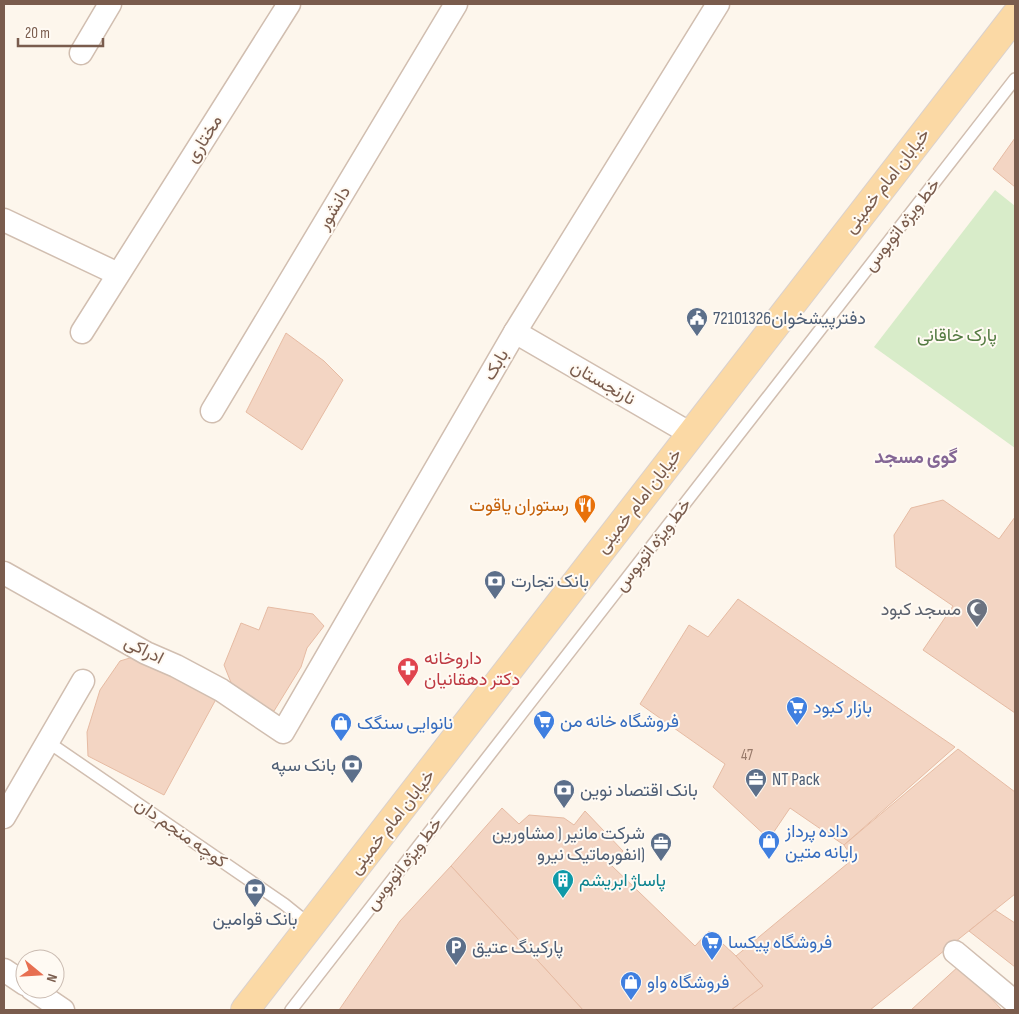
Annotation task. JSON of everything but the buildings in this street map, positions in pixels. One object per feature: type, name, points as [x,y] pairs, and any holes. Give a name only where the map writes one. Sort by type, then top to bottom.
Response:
[{"type":"main road","name":"خیابان امام خمینی","points":[[245,1010],[312,926],[1015,16]]},
{"type":"street","points":[[81,52],[110,4]]},
{"type":"street","name":"مختاری","points":[[82,332],[289,4]]},
{"type":"street","name":"دانشور","points":[[212,411],[456,4]]},
{"type":"street","name":"بابک","points":[[283,732],[515,332],[718,4]]},
{"type":"street","points":[[4,220],[118,274]]},
{"type":"street","name":"نارنجستان","points":[[515,332],[691,434]]},
{"type":"street","name":"ادراکی","points":[[4,572],[146,652],[221,690],[283,732]]},
{"type":"street","points":[[4,817],[83,681]]},
{"type":"street","points":[[955,952],[1015,1002]]},
{"type":"street","points":[[4,970],[15,977]]},
{"type":"street","points":[[47,999],[63,1010]]},
{"type":"lane","name":"خط ویژه اتوبوس","points":[[291,1010],[1015,79]]},
{"type":"lane","name":"کوچه منجم دان","points":[[48,742],[284,904],[312,926]]},
{"type":"green space","name":"پارک خاقانی","points":[[995,190],[1015,206],[1015,448],[874,347]]},
{"type":"place","name":"دفترپیشخوان72101326","points":[[697,337]]},
{"type":"place","name":"رستوران یاقوت","points":[[585,524]]},
{"type":"place","name":"بانک تجارت","points":[[495,600]]},
{"type":"place","name":"مسجد کبود","points":[[977,628]]},
{"type":"place","name":"داروخانه دکتر دهقانیان","points":[[408,687]]},
{"type":"place","name":"بازار کبود","points":[[797,726]]},
{"type":"place","name":"فروشگاه خانه من","points":[[544,740]]},
{"type":"place","name":"نانوایی سنگک","points":[[341,742]]},
{"type":"place","name":"بانک سپه","points":[[352,784]]},
{"type":"place","name":"NT Pack","points":[[756,798]]},
{"type":"place","name":"بانک اقتصاد نوین","points":[[564,809]]},
{"type":"place","name":"داده پرداز رایانه متین","points":[[769,860]]},
{"type":"place","name":"شرکت مانیر ( مشاورین انفورماتیک نیرو)","points":[[661,862]]},
{"type":"place","name":"پاساژ ابریشم","points":[[563,899]]},
{"type":"place","name":"بانک قوامین","points":[[255,908]]},
{"type":"place","name":"فروشگاه پیکسا","points":[[712,961]]},
{"type":"place","name":"پارکینگ عتیق","points":[[456,966]]},
{"type":"place","name":"فروشگاه واو","points":[[631,1001]]},
{"type":"district","name":"گوی مسجد","points":[[916,457]]}]
